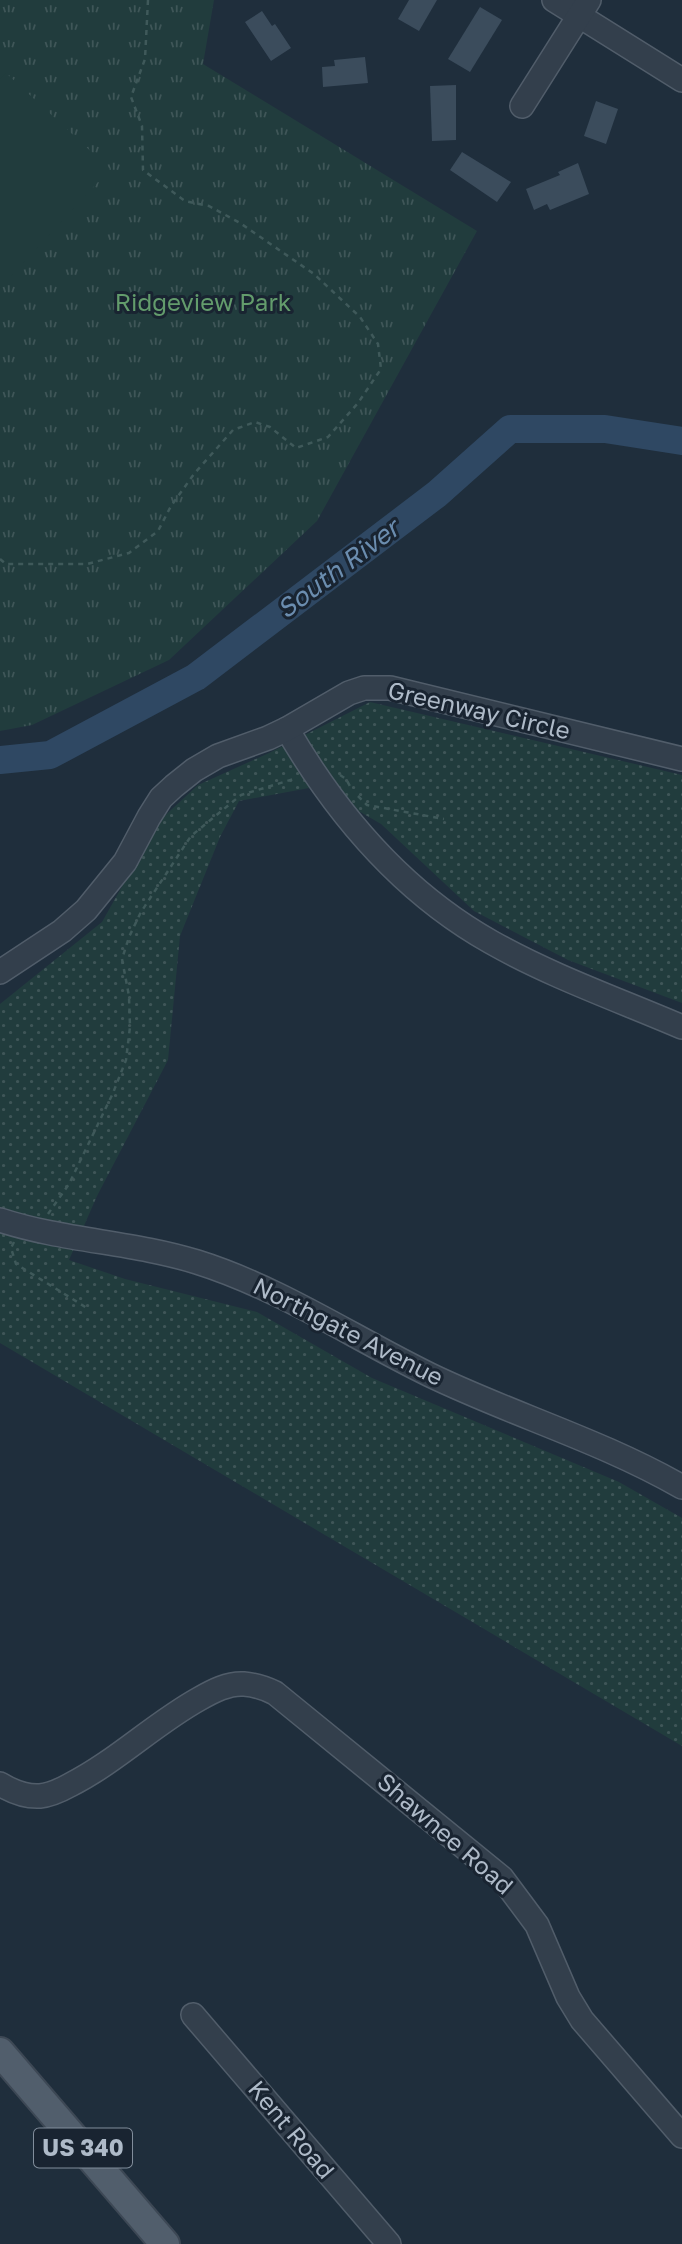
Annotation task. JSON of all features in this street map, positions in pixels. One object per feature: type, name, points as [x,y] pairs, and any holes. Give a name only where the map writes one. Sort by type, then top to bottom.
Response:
[{"type":"main road","name":"US 340","points":[[0,2052],[165,2244]]},
{"type":"street","points":[[554,0],[584,8],[682,80]]},
{"type":"street","points":[[522,106],[584,8]]},
{"type":"street","name":"Greenway Circle","points":[[0,972],[62,931],[86,910],[125,862],[149,817],[174,786],[194,770],[218,756],[287,729],[349,693],[364,688],[380,687],[682,759]]},
{"type":"street","points":[[287,729],[313,774],[354,827],[410,884],[456,920],[528,961],[682,1027]]},
{"type":"street","name":"Northgate Avenue","points":[[0,1220],[62,1236],[149,1250],[233,1274],[281,1295],[431,1376],[652,1470],[682,1487]]},
{"type":"street","name":"Shawnee Road","points":[[0,1784],[12,1792],[27,1795],[42,1796],[54,1793],[117,1757],[152,1729],[195,1701],[228,1686],[243,1684],[275,1693],[502,1878],[537,1925],[568,1997],[582,2020],[682,2136]]},
{"type":"street","name":"Kent Road","points":[[193,2015],[388,2244]]},
{"type":"path","points":[[0,559],[6,564],[87,564],[129,553],[158,531],[186,485],[233,430],[255,422],[270,427],[296,448],[328,437],[358,403],[381,369],[378,344],[360,317],[314,274],[240,223],[209,206],[185,201],[143,170],[142,126],[131,97],[145,59],[148,0]]},
{"type":"path","points":[[87,1308],[16,1264],[11,1248],[16,1240],[33,1229],[51,1211],[69,1184],[113,1093],[125,1060],[130,1027],[129,996],[122,959],[141,912],[191,836],[241,795],[323,771],[338,773],[346,779],[367,805],[444,818]]},
{"type":"green space","name":"Ridgeview Park","points":[[0,0],[214,0],[203,64],[477,231],[317,521],[169,660],[32,725],[0,731]]},
{"type":"green space","points":[[6,73],[110,169],[0,288],[0,79]]},
{"type":"green space","points":[[370,702],[682,775],[682,1003],[568,960],[474,911],[381,824],[350,806],[336,783],[239,801],[220,837],[180,936],[168,1060],[97,1196],[69,1260],[125,1279],[257,1312],[372,1378],[619,1482],[682,1518],[682,1746],[0,1343],[0,1004],[102,922],[159,821],[198,785]]},
{"type":"building","points":[[409,0],[437,0],[419,31],[398,19]]},
{"type":"building","points":[[480,7],[502,20],[470,72],[448,59]]},
{"type":"building","points":[[262,11],[272,26],[275,24],[291,48],[271,61],[245,22]]},
{"type":"building","points":[[365,57],[368,83],[323,87],[322,67],[335,66],[334,60]]},
{"type":"building","points":[[456,85],[456,140],[432,141],[430,86]]},
{"type":"building","points":[[596,101],[618,109],[606,144],[584,136]]},
{"type":"building","points":[[462,152],[511,182],[497,202],[450,170]]},
{"type":"building","points":[[578,163],[589,194],[550,210],[547,204],[534,210],[526,189],[560,175],[558,172]]},
{"type":"waterway","name":"South River","points":[[0,760],[50,755],[196,677],[437,494],[510,429],[605,429],[682,441]]}]
